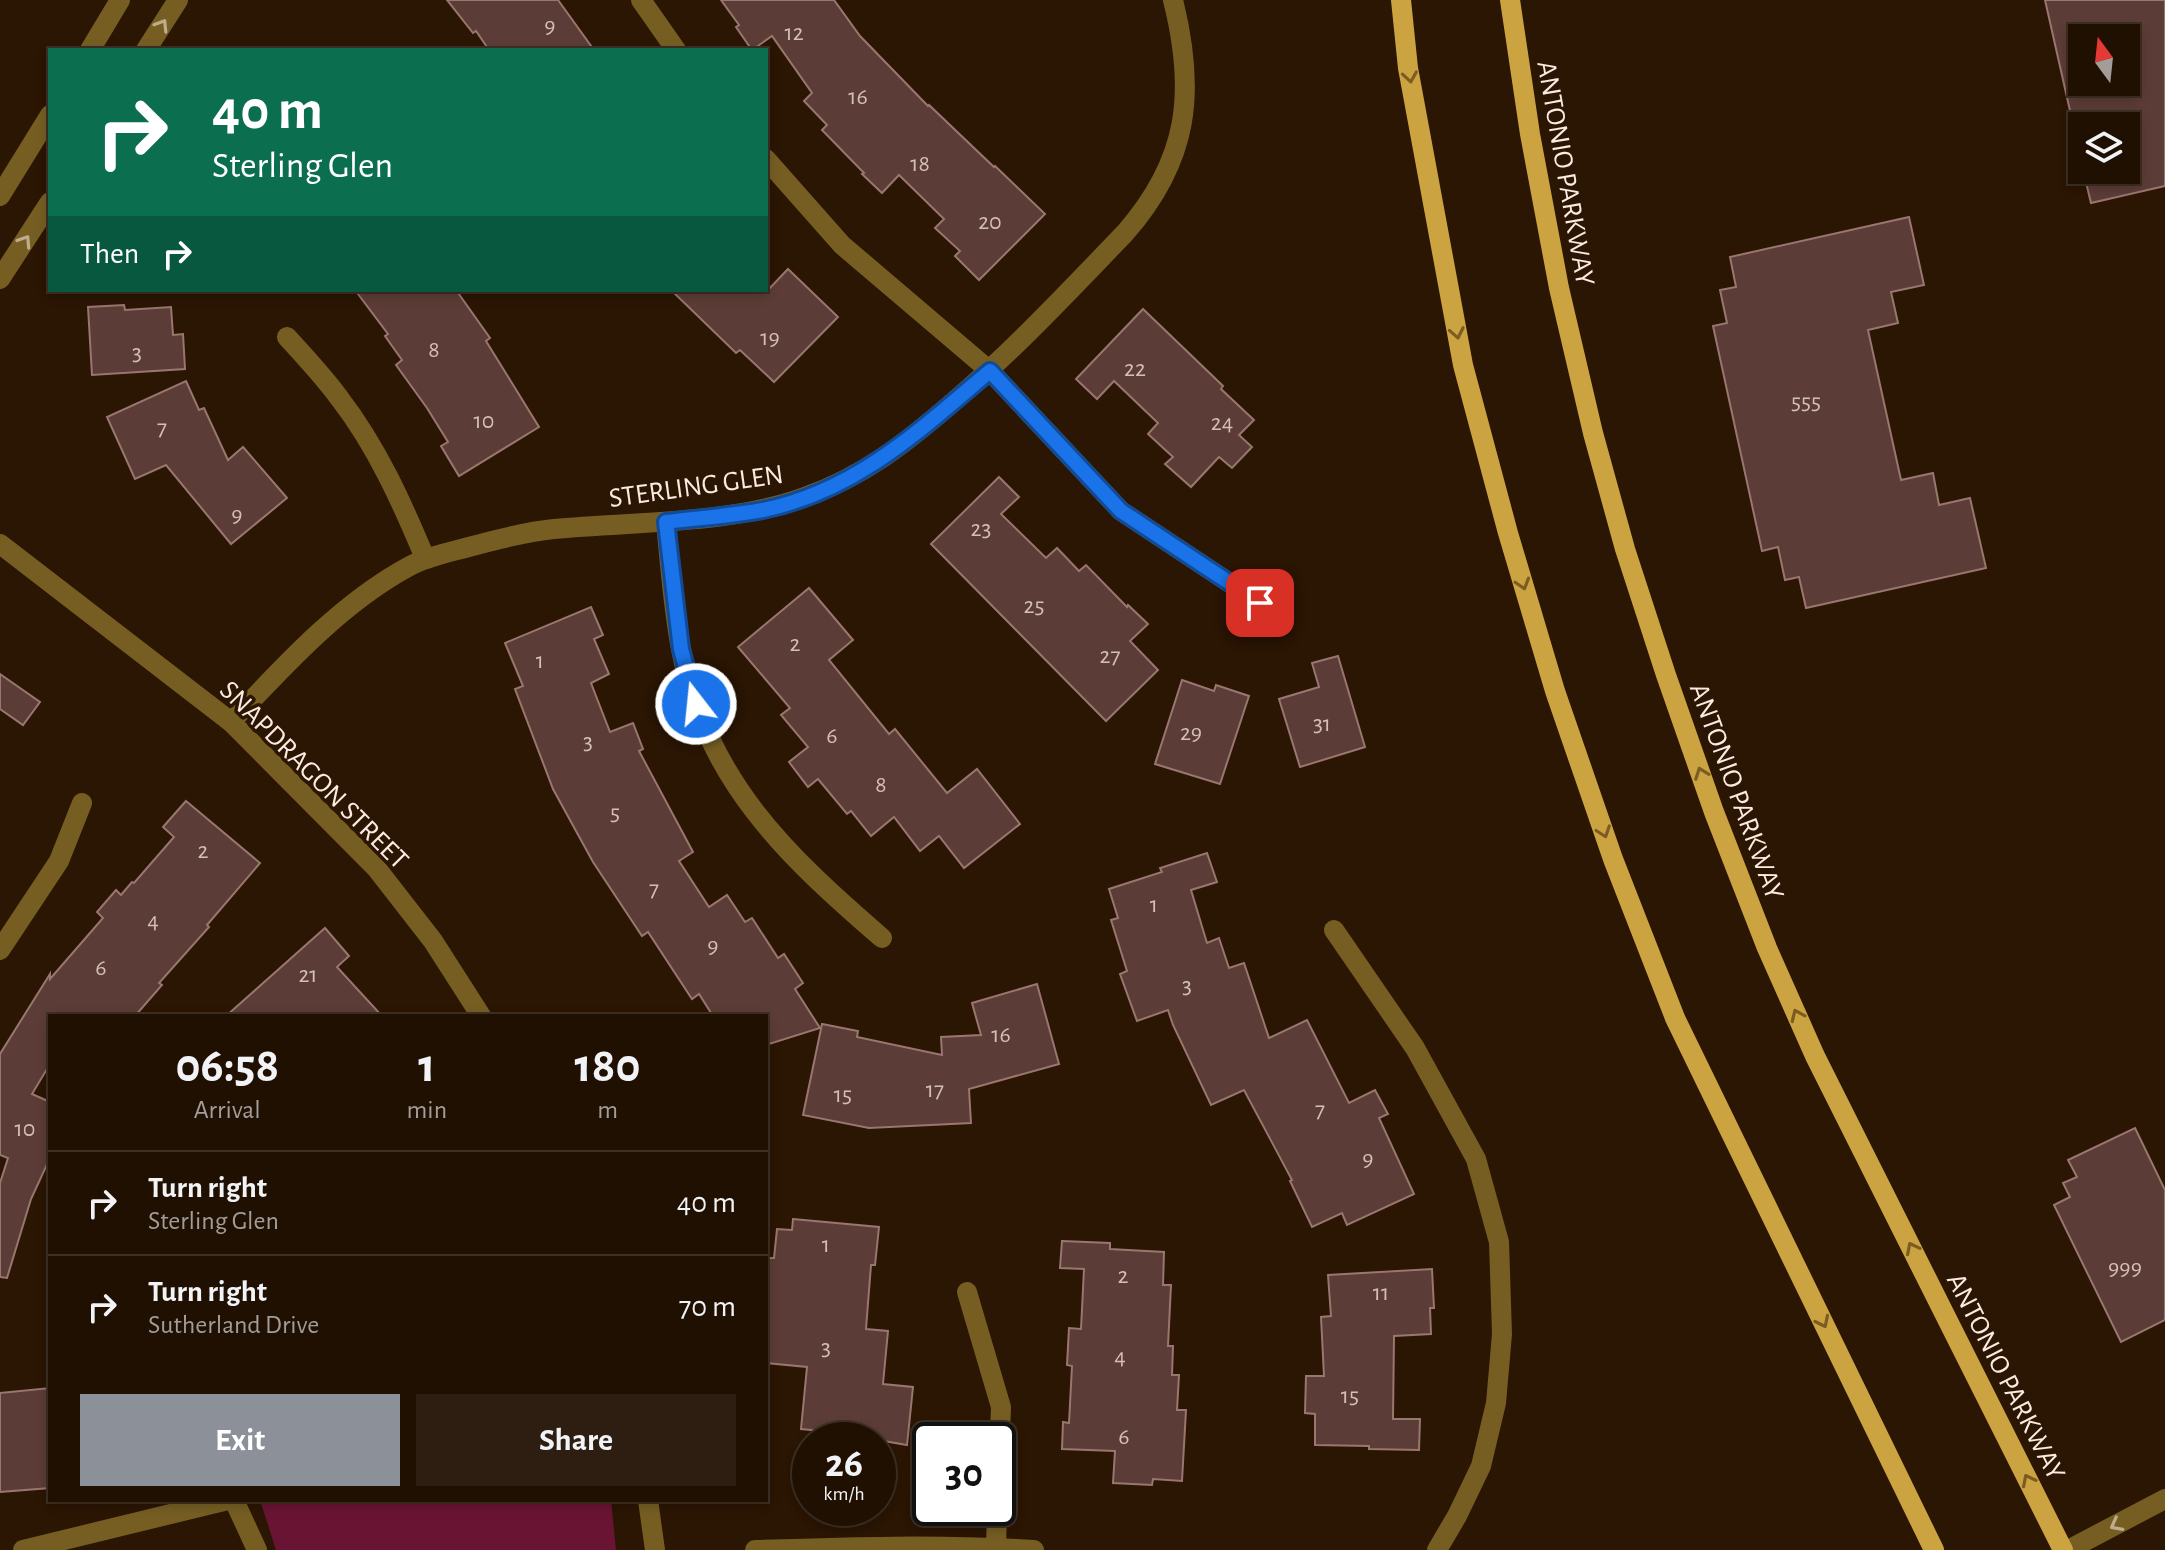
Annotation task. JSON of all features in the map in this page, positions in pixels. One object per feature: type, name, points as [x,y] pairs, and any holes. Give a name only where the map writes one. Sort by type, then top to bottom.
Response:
[{"type":"main road","points":[[1401,0],[1408,68],[1463,365],[1559,705],[1613,859],[1675,1018],[1934,1550]]},
{"type":"main road","name":"ANTONIO PARKWAY","points":[[1510,0],[1530,134],[1556,273],[1593,433],[1629,563],[1714,812],[1767,948],[1815,1056],[2066,1550]]},
{"type":"street","points":[[91,48],[120,0]]},
{"type":"street","points":[[147,48],[178,0]]},
{"type":"street","points":[[641,0],[675,48]]},
{"type":"street","name":"STERLING GLEN","points":[[231,722],[327,626],[391,577],[425,558],[551,529],[666,522],[762,510],[806,497],[850,478],[906,442],[990,371],[1142,214],[1174,156],[1185,95],[1182,36],[1173,0]]},
{"type":"street","points":[[0,196],[48,118]]},
{"type":"street","points":[[768,161],[842,245],[990,371],[1121,511],[1260,603]]},
{"type":"street","points":[[0,279],[48,205]]},
{"type":"street","points":[[287,337],[342,401],[373,450],[400,499],[425,558]]},
{"type":"street","points":[[666,522],[681,649],[696,704],[721,760],[749,806],[780,843],[882,938]]},
{"type":"street","name":"SNAPDRAGON STREET","points":[[0,544],[231,722],[377,869],[433,941],[479,1014]]},
{"type":"street","points":[[0,950],[59,861],[82,803]]},
{"type":"street","points":[[1334,930],[1415,1048],[1476,1159],[1499,1242],[1502,1334],[1496,1403],[1481,1466],[1437,1550]]},
{"type":"street","points":[[967,1292],[1001,1407],[1000,1422]]},
{"type":"street","points":[[2066,1550],[2165,1499]]},
{"type":"street","points":[[23,1550],[223,1502]]},
{"type":"street","points":[[232,1502],[257,1550]]},
{"type":"street","points":[[648,1502],[655,1550]]},
{"type":"street","points":[[996,1549],[997,1526]]},
{"type":"street","points":[[755,1550],[845,1547],[1034,1550]]},
{"type":"shaded area","points":[[261,1502],[611,1502],[616,1550],[276,1550]]},
{"type":"building","points":[[447,0],[558,0],[593,48],[488,48],[476,31],[473,33]]},
{"type":"building","points":[[721,0],[834,0],[860,36],[928,106],[1045,214],[979,280],[955,256],[960,251],[935,228],[944,219],[899,175],[882,193],[822,130],[827,125],[804,101],[812,93],[772,36],[751,48],[736,27],[739,25]]},
{"type":"building","points":[[2045,0],[2165,0],[2165,186],[2091,203],[2086,184],[2140,184],[2140,112],[2070,112]]},
{"type":"building","points":[[1909,217],[1924,285],[1891,292],[1898,323],[1868,330],[1901,480],[1933,473],[1939,505],[1970,498],[1986,568],[1806,608],[1799,577],[1785,580],[1778,547],[1762,551],[1713,326],[1727,323],[1720,290],[1736,287],[1730,257]]},
{"type":"building","points":[[788,269],[838,317],[774,382],[740,350],[736,353],[673,292],[768,292]]},
{"type":"building","points":[[356,292],[457,292],[490,338],[486,341],[539,427],[459,476],[441,446],[448,442],[396,365],[402,360],[385,336],[388,334]]},
{"type":"building","points":[[124,305],[125,310],[171,307],[173,335],[183,334],[185,369],[92,375],[88,307]]},
{"type":"building","points":[[1143,309],[1254,420],[1239,435],[1252,447],[1232,468],[1219,457],[1191,487],[1165,464],[1173,457],[1148,434],[1158,423],[1114,381],[1097,399],[1076,379]]},
{"type":"building","points":[[186,381],[199,410],[204,408],[228,460],[243,447],[287,498],[231,544],[166,465],[135,479],[107,417]]},
{"type":"building","points":[[999,477],[1019,497],[1001,514],[1046,558],[1057,548],[1079,571],[1086,565],[1148,624],[1130,641],[1158,670],[1106,721],[931,544]]},
{"type":"building","points":[[809,588],[853,640],[829,660],[889,734],[895,729],[947,793],[977,769],[1020,824],[964,868],[939,836],[920,851],[894,817],[871,836],[851,811],[847,814],[818,779],[808,787],[789,762],[808,747],[781,715],[790,708],[738,647]]},
{"type":"building","points":[[591,607],[603,635],[594,639],[609,674],[591,683],[610,732],[633,723],[643,749],[639,751],[693,852],[679,861],[709,907],[727,895],[745,922],[752,918],[778,958],[784,954],[803,983],[795,989],[820,1028],[768,1044],[768,1014],[712,1014],[699,994],[692,999],[648,932],[642,936],[593,862],[553,789],[515,689],[523,686],[505,643]]},
{"type":"building","points":[[1338,656],[1365,747],[1300,767],[1279,699],[1319,687],[1312,663]]},
{"type":"building","points":[[0,674],[40,702],[23,725],[0,709]]},
{"type":"building","points":[[1182,680],[1214,691],[1216,685],[1249,696],[1220,784],[1155,764]]},
{"type":"building","points":[[186,801],[260,863],[137,1014],[48,1014],[48,1067],[32,1094],[48,1101],[48,1162],[31,1199],[7,1278],[0,1277],[0,1183],[8,1158],[0,1155],[0,1054],[50,974],[50,979],[103,918],[97,912],[116,890],[121,895],[134,883],[174,837],[163,827]]},
{"type":"building","points":[[1207,853],[1217,882],[1191,890],[1207,943],[1219,938],[1229,968],[1244,963],[1269,1038],[1307,1020],[1349,1103],[1375,1090],[1388,1114],[1379,1118],[1414,1194],[1347,1225],[1342,1213],[1312,1227],[1292,1180],[1244,1090],[1211,1105],[1168,1010],[1137,1021],[1120,974],[1127,971],[1111,920],[1118,918],[1109,889]]},
{"type":"building","points":[[325,928],[349,956],[337,967],[380,1014],[228,1014]]},
{"type":"building","points":[[1037,984],[1059,1064],[969,1089],[971,1123],[869,1128],[803,1115],[822,1024],[858,1031],[857,1037],[942,1055],[941,1037],[981,1035],[972,1003]]},
{"type":"building","points":[[2135,1128],[2165,1190],[2165,1320],[2121,1342],[2054,1205],[2070,1197],[2063,1183],[2077,1177],[2068,1160]]},
{"type":"building","points":[[793,1219],[879,1227],[875,1265],[871,1265],[866,1329],[888,1331],[883,1384],[913,1387],[907,1445],[896,1443],[896,1422],[802,1422],[807,1367],[768,1363],[768,1258],[774,1258],[777,1229],[792,1230]]},
{"type":"building","points":[[1062,1241],[1110,1243],[1110,1249],[1164,1252],[1163,1285],[1171,1285],[1168,1346],[1173,1346],[1172,1375],[1179,1375],[1177,1410],[1186,1410],[1182,1481],[1153,1479],[1152,1485],[1113,1483],[1115,1451],[1062,1449],[1063,1422],[1069,1423],[1072,1366],[1067,1365],[1069,1328],[1081,1329],[1084,1269],[1060,1268]]},
{"type":"building","points":[[1432,1269],[1434,1308],[1430,1308],[1431,1334],[1394,1336],[1393,1419],[1420,1419],[1419,1450],[1315,1445],[1315,1414],[1305,1413],[1306,1376],[1324,1376],[1321,1317],[1331,1316],[1328,1275]]},
{"type":"building","points":[[48,1388],[48,1488],[0,1492],[0,1393]]},
{"type":"route","points":[[696,704],[681,649],[666,522],[762,510],[806,497],[850,478],[906,442],[990,371],[1121,511],[1260,603]]}]
